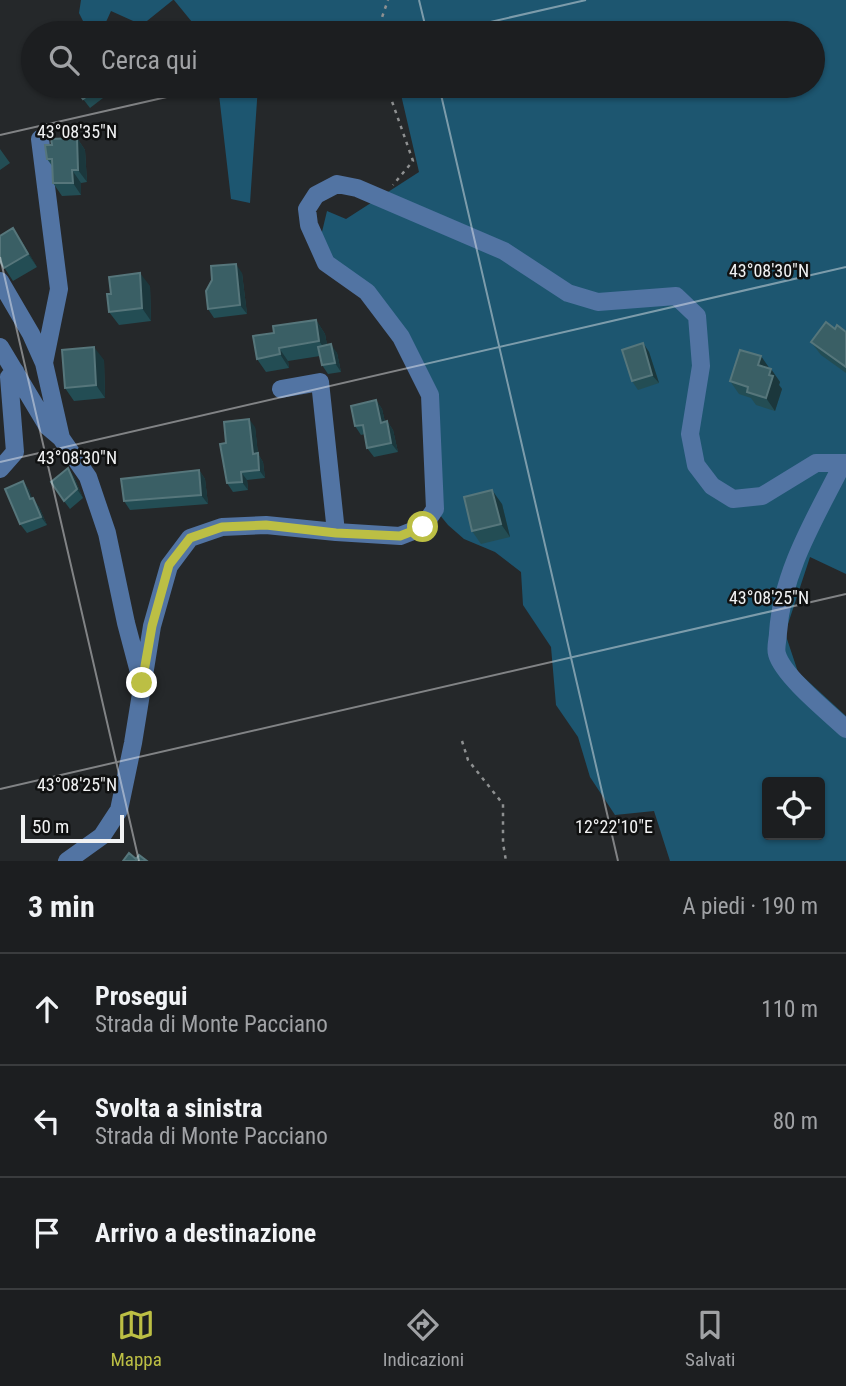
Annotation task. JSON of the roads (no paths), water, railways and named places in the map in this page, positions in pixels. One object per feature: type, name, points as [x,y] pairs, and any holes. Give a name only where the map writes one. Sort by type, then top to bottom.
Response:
[{"type":"street","points":[[40,139],[59,289],[44,363]]},
{"type":"street","points":[[67,861],[102,836],[119,810],[152,626],[169,565],[190,538],[222,527],[266,525],[336,533],[400,536],[423,527],[435,509],[430,395],[401,337],[367,292],[326,262],[309,225],[307,209],[316,195],[337,184],[357,188],[382,198],[503,251],[568,293],[598,302],[676,296],[697,316],[701,366],[690,434],[696,465],[712,486],[733,499],[762,496],[816,463],[845,463],[802,541],[788,581],[779,622],[777,654],[791,676],[846,729]]},
{"type":"street","points":[[0,281],[31,334],[44,363],[61,438]]},
{"type":"street","points":[[0,347],[48,427],[61,438],[88,477],[107,533],[142,683]]},
{"type":"street","points":[[0,469],[15,452],[9,377],[15,371]]},
{"type":"street","points":[[281,389],[320,382],[336,533]]}]
